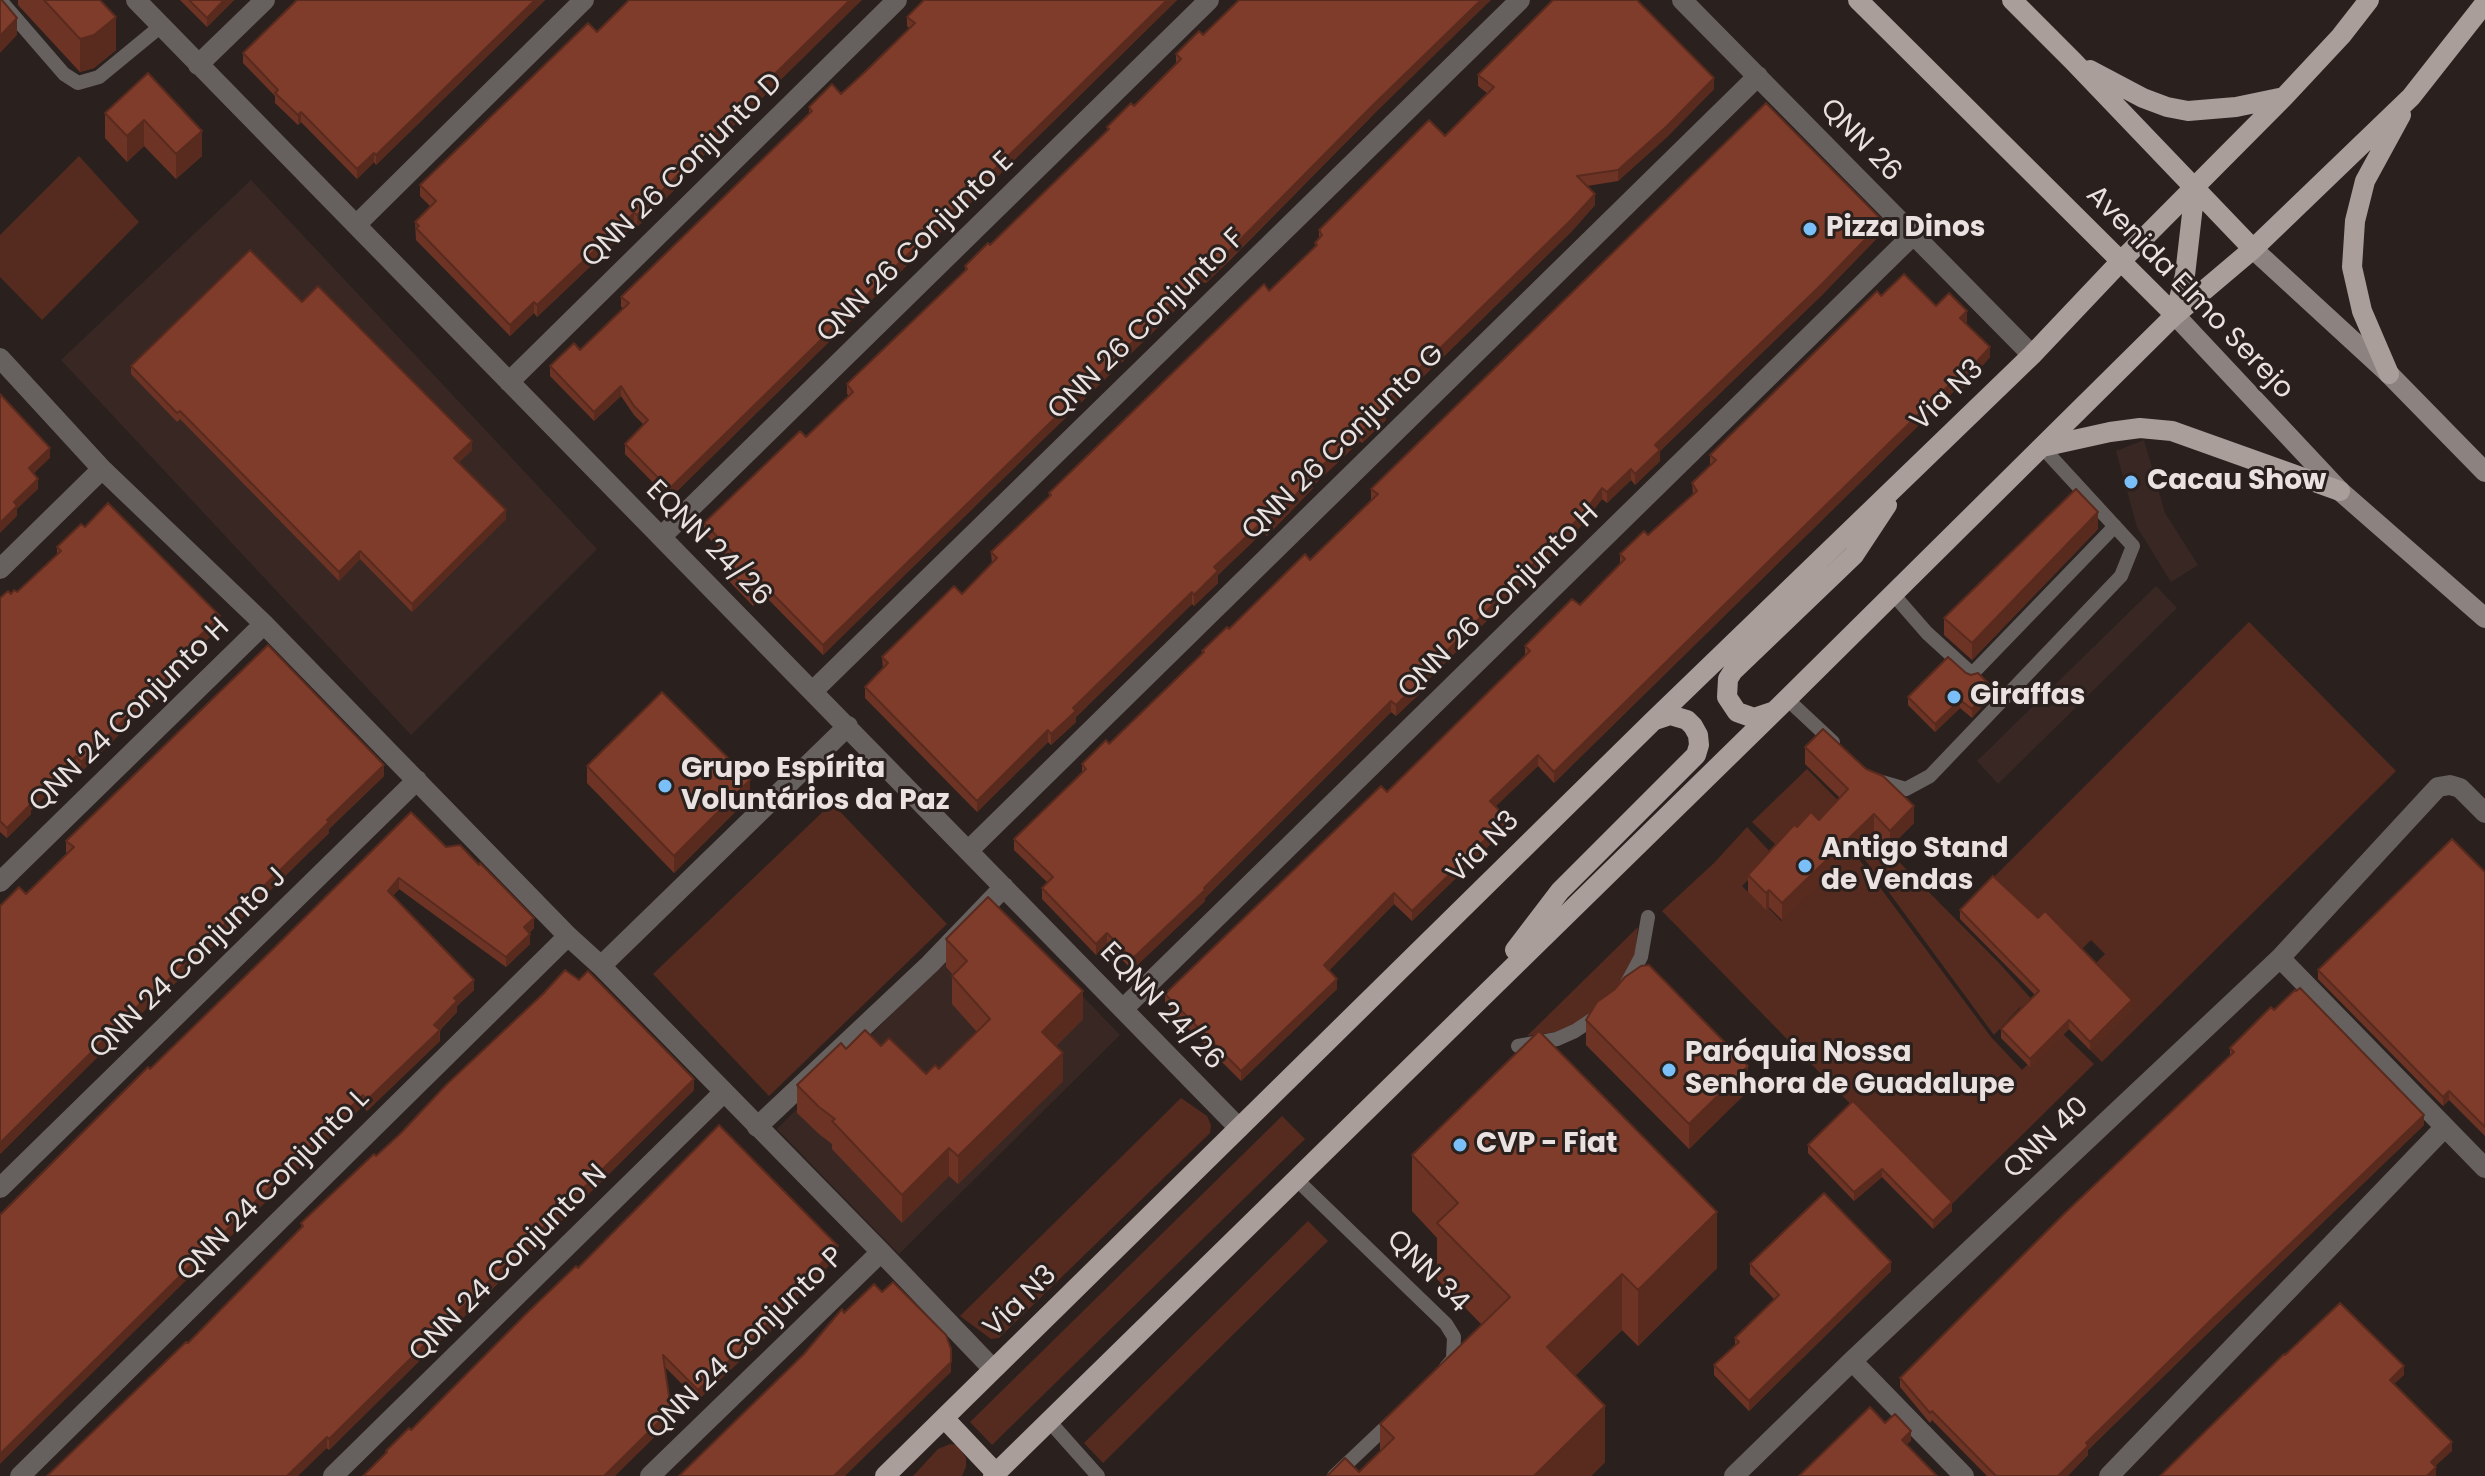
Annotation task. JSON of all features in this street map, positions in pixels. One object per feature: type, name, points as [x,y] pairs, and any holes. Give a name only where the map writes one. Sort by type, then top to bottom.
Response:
[{"type":"main road","name":"Avenida Elmo Serejo","points":[[1858,0],[2122,260],[2340,491],[2485,618]]},
{"type":"main road","points":[[2012,0],[2253,249],[2389,374],[2485,472]]},
{"type":"main road","name":"Via N3","points":[[885,1476],[1653,721],[2032,355],[2284,97],[2341,36],[2369,0]]},
{"type":"main road","points":[[944,1418],[994,1474],[2175,315],[2253,249],[2411,97],[2485,3]]},
{"type":"main road","points":[[2073,61],[2143,98],[2188,111],[2236,107],[2284,97]]},
{"type":"main road","points":[[2389,374],[2362,311],[2352,267],[2355,221],[2365,181],[2411,97]]},
{"type":"main road","points":[[2175,315],[2185,275],[2195,188]]},
{"type":"main road","points":[[2042,447],[2140,428],[2172,431],[2340,491]]},
{"type":"main road","points":[[1779,705],[1754,718],[1737,712],[1727,697],[1728,679],[1854,555],[1909,472]]},
{"type":"main road","points":[[1474,1004],[1560,891],[1696,755],[1698,735],[1687,720],[1670,715],[1653,721]]},
{"type":"street","name":"EQNN 24/26","points":[[136,0],[1239,1128]]},
{"type":"street","points":[[198,65],[265,0]]},
{"type":"street","points":[[356,225],[584,0]]},
{"type":"street","name":"QNN 26 Conjunto D","points":[[509,382],[897,0]]},
{"type":"street","name":"QNN 26 Conjunto E","points":[[662,536],[1209,0]]},
{"type":"street","name":"QNN 26 Conjunto F","points":[[813,691],[1520,0]]},
{"type":"street","name":"QNN 26","points":[[1682,0],[2032,355]]},
{"type":"street","name":"QNN 26 Conjunto G","points":[[969,850],[1758,76]]},
{"type":"street","name":"QNN 26 Conjunto H","points":[[1123,1009],[1913,235]]},
{"type":"street","points":[[0,358],[102,469],[264,624],[993,1369]]},
{"type":"street","points":[[0,569],[102,469]]},
{"type":"street","name":"QNN 24 Conjunto H","points":[[0,882],[264,624]]},
{"type":"street","points":[[601,966],[848,726]]},
{"type":"street","name":"QNN 24 Conjunto J","points":[[0,1188],[417,780]]},
{"type":"street","name":"QNN 40","points":[[1734,1476],[2280,958],[2438,787],[2450,785],[2460,788],[2485,813]]},
{"type":"street","points":[[757,1127],[930,964],[1004,887]]},
{"type":"street","name":"QNN 24 Conjunto L","points":[[20,1476],[568,936]]},
{"type":"street","points":[[2280,958],[2485,1168]]},
{"type":"street","name":"QNN 24 Conjunto N","points":[[333,1476],[724,1092]]},
{"type":"street","points":[[2109,1476],[2444,1128]]},
{"type":"street","name":"QNN 24 Conjunto P","points":[[650,1476],[881,1252]]},
{"type":"street","points":[[1852,1361],[1964,1476]]},
{"type":"lane","points":[[0,0],[64,74],[78,83],[99,77],[161,26]]},
{"type":"lane","points":[[1862,769],[1873,779],[1906,789],[1930,776],[2121,576],[2133,546],[2042,447]]},
{"type":"lane","points":[[1893,594],[1927,633],[1972,674],[2115,526]]},
{"type":"lane","points":[[1779,705],[1841,749]]},
{"type":"lane","points":[[1518,1046],[1557,1039],[1584,1026],[1608,1008],[1632,976],[1641,957],[1648,917]]},
{"type":"lane","name":"QNN 34","points":[[1296,1179],[1446,1324],[1454,1337],[1453,1359],[1435,1380]]},
{"type":"lane","points":[[1334,1476],[1402,1412]]},
{"type":"lane","points":[[1049,1421],[1098,1476]]},
{"type":"shaded area","points":[[79,156],[139,222],[42,320],[0,277],[0,235]]},
{"type":"shaded area","points":[[251,180],[597,549],[411,735],[61,360]]},
{"type":"shaded area","points":[[2144,440],[2165,513],[2198,565],[2171,582],[2137,527],[2116,451]]},
{"type":"shaded area","points":[[2156,586],[2177,608],[1998,784],[1977,761]]},
{"type":"shaded area","points":[[2249,622],[2396,771],[2102,1062],[2087,1047],[2091,968],[2105,954],[2091,940],[2078,953],[2041,915],[1999,956],[1991,880]]},
{"type":"shaded area","points":[[1807,769],[2094,1064],[1950,1206],[1662,911],[1714,863],[1747,827],[1773,855],[1742,886],[1781,921],[1853,851],[1991,1037],[2022,1070],[2052,1040],[2020,1007],[1994,1035],[1857,849],[1828,821],[1780,849],[1752,822]]},
{"type":"shaded area","points":[[832,803],[947,924],[769,1096],[653,974]]},
{"type":"shaded area","points":[[998,908],[1120,1035],[899,1254],[777,1129]]},
{"type":"shaded area","points":[[1638,927],[1635,958],[1620,987],[1594,1013],[1563,1031],[1527,1036]]},
{"type":"shaded area","points":[[1181,1098],[1207,1116],[1210,1133],[999,1338],[991,1339],[960,1316]]},
{"type":"shaded area","points":[[1282,1116],[1305,1139],[992,1445],[970,1422]]},
{"type":"shaded area","points":[[1308,1221],[1328,1241],[1103,1463],[1084,1443]]},
{"type":"shaded area","points":[[950,1444],[957,1445],[966,1458],[962,1476],[913,1476],[938,1449]]},
{"type":"building","points":[[0,0],[17,18],[0,36]]},
{"type":"building","points":[[44,0],[100,0],[116,17],[94,35],[80,39]]},
{"type":"building","points":[[189,0],[224,0],[207,18]]},
{"type":"building","points":[[297,0],[535,0],[376,155],[374,153],[357,169],[301,112],[298,115],[275,93],[278,90],[243,53]]},
{"type":"building","points":[[629,0],[850,0],[681,166],[684,169],[637,215],[634,213],[537,305],[534,302],[510,325],[416,228],[419,226],[415,222],[436,201],[420,185],[588,23],[597,32]]},
{"type":"building","points":[[924,0],[1167,0],[669,489],[625,444],[648,420],[621,386],[594,412],[550,366],[574,343],[580,350],[629,303],[621,297],[812,111],[809,107],[832,84],[841,94],[915,23],[907,17]]},
{"type":"building","points":[[1239,0],[1481,0],[1230,250],[823,645],[764,585],[753,596],[726,568],[737,557],[704,523],[800,431],[806,437],[853,392],[847,384],[967,269],[965,266],[988,243],[990,245],[1109,129],[1107,127],[1131,103],[1134,106],[1181,59],[1176,54],[1199,31],[1203,35]]},
{"type":"building","points":[[1553,0],[1637,0],[1714,78],[1618,170],[1577,176],[1595,194],[1572,219],[1382,405],[1386,408],[1362,432],[1360,430],[1312,475],[1267,525],[1263,521],[1214,567],[1218,571],[1194,595],[1192,592],[1073,708],[1076,711],[1051,734],[1048,730],[977,801],[865,687],[888,663],[882,657],[954,586],[962,594],[997,558],[991,552],[1051,495],[1049,493],[1264,284],[1269,291],[1317,245],[1315,243],[1322,235],[1319,230],[1429,120],[1445,136],[1494,87],[1478,75]]},
{"type":"building","points":[[148,73],[202,131],[176,154],[144,120],[127,136],[105,113]]},
{"type":"building","points":[[1766,103],[1883,221],[1655,445],[1660,450],[1635,474],[1631,469],[1607,492],[1602,488],[1582,515],[1418,680],[1420,682],[1396,705],[1391,701],[1205,890],[1132,959],[1107,933],[1096,944],[1042,888],[1053,877],[1014,839],[1086,769],[1082,764],[1106,740],[1109,744],[1305,554],[1310,560],[1378,494],[1371,489]]},
{"type":"building","points":[[250,250],[302,302],[318,286],[472,441],[454,458],[506,510],[412,604],[360,551],[339,572],[180,411],[177,413],[131,366]]},
{"type":"building","points":[[1904,274],[1936,306],[1949,293],[1967,311],[1960,318],[1990,347],[1961,379],[1958,377],[1934,399],[1554,772],[1538,755],[1490,801],[1507,818],[1412,911],[1394,893],[1324,965],[1337,979],[1241,1071],[1165,994],[1381,786],[1387,792],[1530,651],[1525,646],[1572,599],[1580,605],[1625,559],[1620,554],[1644,531],[1648,535],[1697,491],[1692,483],[1716,460],[1710,455],[1877,291],[1881,296]]},
{"type":"building","points":[[0,394],[50,448],[29,468],[38,479],[14,502],[17,506],[0,523]]},
{"type":"building","points":[[2076,489],[2098,512],[1972,643],[1944,618]]},
{"type":"building","points":[[108,503],[220,616],[172,663],[177,668],[81,762],[76,756],[7,828],[0,821],[0,598],[8,591],[11,594],[14,590],[17,592],[61,551],[57,547],[81,524],[85,527]]},
{"type":"building","points":[[268,645],[384,765],[0,1143],[0,906],[19,887],[26,894],[74,847],[66,841]]},
{"type":"building","name":"Giraffas","points":[[1948,657],[1966,673],[1978,673],[1992,687],[1972,709],[1960,700],[1935,724],[1908,697]]},
{"type":"building","points":[[662,692],[750,780],[674,856],[587,766]]},
{"type":"building","points":[[1823,729],[1866,769],[1883,776],[1914,806],[1890,831],[1874,814],[1782,903],[1769,890],[1766,893],[1748,875],[1794,825],[1797,827],[1811,812],[1819,820],[1848,789],[1805,747]]},
{"type":"building","points":[[411,812],[446,847],[460,845],[534,918],[524,927],[530,934],[506,957],[399,878],[388,891],[474,980],[454,998],[457,1001],[434,1025],[440,1030],[367,1100],[363,1095],[0,1454],[0,1215]]},
{"type":"building","points":[[2452,839],[2485,872],[2485,1127],[2449,1091],[2443,1097],[2318,970]]},
{"type":"building","points":[[1993,876],[2038,918],[2045,911],[2132,1000],[2090,1042],[2069,1020],[2030,1059],[2001,1029],[2039,991],[1960,910]]},
{"type":"building","points":[[988,897],[1083,991],[1042,1032],[1063,1053],[958,1156],[949,1148],[902,1195],[832,1121],[835,1119],[797,1085],[841,1043],[846,1049],[865,1030],[881,1046],[889,1038],[926,1074],[935,1065],[939,1069],[990,1019],[952,976],[967,961],[946,939]]},
{"type":"building","name":"Paróquia Nossa Senhora de Guadalupe","points":[[1649,965],[1748,1066],[1689,1124],[1586,1020],[1597,1002],[1625,977],[1641,966]]},
{"type":"building","points":[[565,970],[579,980],[588,971],[694,1079],[329,1439],[327,1437],[287,1476],[47,1476],[188,1343],[303,1226],[301,1223],[374,1154],[376,1156],[401,1133]]},
{"type":"building","points":[[2300,988],[2424,1115],[2086,1443],[2088,1446],[2058,1476],[1996,1476],[1932,1411],[1930,1413],[1900,1378],[2065,1213],[2234,1052],[2230,1048],[2271,1007],[2274,1010]]},
{"type":"building","points":[[1539,1031],[1717,1212],[1638,1290],[1622,1274],[1547,1347],[1605,1406],[1534,1476],[1327,1476],[1345,1458],[1359,1472],[1394,1438],[1380,1424],[1510,1297],[1437,1223],[1458,1203],[1412,1155]]},
{"type":"building","points":[[1853,1101],[1952,1202],[1933,1221],[1882,1169],[1854,1192],[1808,1145]]},
{"type":"building","points":[[719,1125],[838,1246],[768,1318],[771,1321],[698,1390],[663,1355],[671,1410],[604,1476],[363,1476],[528,1312],[576,1266],[578,1268]]},
{"type":"building","points":[[1824,1193],[1891,1262],[1749,1401],[1714,1365],[1739,1342],[1735,1338],[1779,1295],[1750,1264]]},
{"type":"building","points":[[893,1282],[946,1335],[951,1362],[834,1476],[679,1476],[804,1354],[842,1309],[844,1313],[874,1284],[882,1292]]},
{"type":"building","points":[[2340,1303],[2404,1366],[2390,1380],[2452,1442],[2431,1462],[2436,1467],[2427,1476],[2160,1476],[2284,1354]]},
{"type":"building","points":[[1870,1407],[1885,1423],[1895,1414],[1911,1431],[1902,1440],[1937,1476],[1799,1476]]},
{"type":"place","name":"Pizza Dinos","points":[[1810,229]]},
{"type":"place","name":"Cacau Show","points":[[2131,482]]},
{"type":"place","name":"Giraffas","points":[[1954,697]]},
{"type":"place","name":"Grupo Espírita Voluntários da Paz","points":[[665,786]]},
{"type":"place","name":"Antigo Stand de Vendas","points":[[1805,866]]},
{"type":"place","name":"Paróquia Nossa Senhora de Guadalupe","points":[[1669,1070]]},
{"type":"place","name":"CVP - Fiat","points":[[1460,1145]]}]
